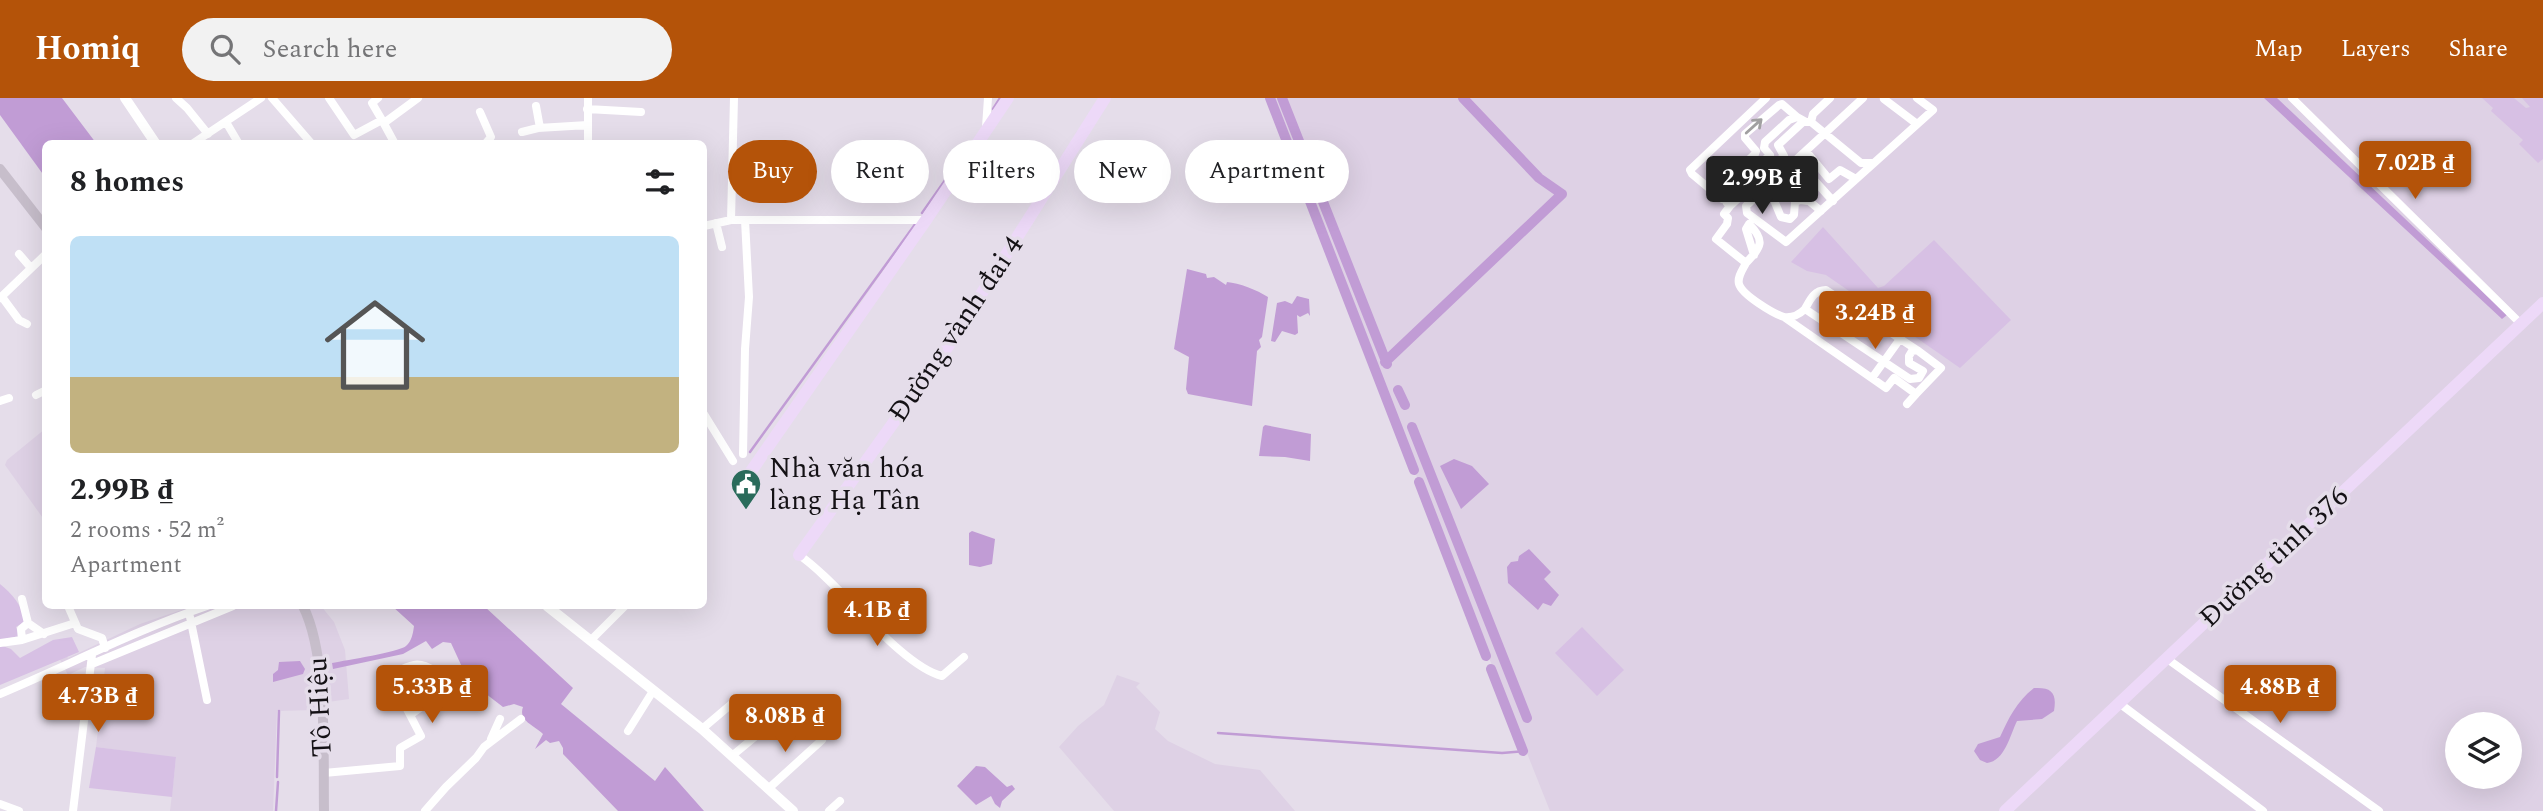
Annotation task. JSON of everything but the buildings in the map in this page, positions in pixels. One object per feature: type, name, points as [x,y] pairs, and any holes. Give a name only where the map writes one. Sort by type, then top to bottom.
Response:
[{"type":"main road","points":[[745,480],[1008,98]]},
{"type":"main road","name":"Đường vành đai 4","points":[[799,555],[951,342],[1105,98]]},
{"type":"main road","points":[[0,169],[42,223]]},
{"type":"main road","name":"Đường tỉnh 376","points":[[2005,811],[2543,303]]},
{"type":"main road","name":"Tô Hiệu","points":[[304,609],[312,625],[317,653],[324,811]]},
{"type":"street","points":[[125,98],[153,140]]},
{"type":"street","points":[[176,98],[208,134]]},
{"type":"street","points":[[198,140],[261,98]]},
{"type":"street","points":[[272,98],[309,140]]},
{"type":"street","points":[[329,98],[354,135],[383,122],[418,98]]},
{"type":"street","points":[[378,98],[372,103],[393,140]]},
{"type":"street","points":[[588,98],[588,140]]},
{"type":"street","points":[[731,220],[734,98]]},
{"type":"street","points":[[986,132],[988,98]]},
{"type":"street","points":[[1730,206],[1690,170],[1766,98]]},
{"type":"street","points":[[1746,263],[1716,239],[1727,224],[1728,218],[1724,214],[1784,156],[1778,145],[1830,98]]},
{"type":"street","points":[[1863,98],[1745,209],[1786,242],[1933,110],[1917,98]]},
{"type":"street","points":[[2291,98],[2520,323]]},
{"type":"street","points":[[1884,99],[1917,124]]},
{"type":"street","points":[[1714,192],[1755,154],[1756,151],[1745,138],[1745,134],[1782,104],[1861,163],[1874,163]]},
{"type":"street","points":[[536,106],[540,128]]},
{"type":"street","points":[[587,109],[641,112]]},
{"type":"street","points":[[480,113],[491,137],[488,140]]},
{"type":"street","points":[[1722,199],[1770,155],[1765,148],[1765,142],[1788,120],[1804,120]]},
{"type":"street","points":[[226,122],[237,140]]},
{"type":"street","points":[[522,132],[588,125]]},
{"type":"street","points":[[1806,151],[1829,179],[1840,170],[1859,177]]},
{"type":"street","points":[[1859,177],[1861,163]]},
{"type":"street","points":[[1788,167],[1797,187],[1804,189],[1807,182],[1814,180],[1833,201]]},
{"type":"street","points":[[1768,186],[1781,217],[1790,219],[1794,215],[1796,202],[1800,200],[1809,201],[1821,211]]},
{"type":"street","points":[[707,225],[731,220],[926,220]]},
{"type":"street","points":[[743,454],[749,297],[745,220]]},
{"type":"street","points":[[716,223],[722,247]]},
{"type":"street","points":[[19,254],[31,268]]},
{"type":"street","points":[[1754,254],[1738,279],[1743,291],[1752,299],[1784,317],[1886,388],[1894,378],[1916,394]]},
{"type":"street","points":[[27,324],[19,320],[1,297],[42,258]]},
{"type":"street","points":[[1784,317],[1799,314],[1813,295],[1819,290],[1826,290],[1917,350],[1941,368],[1907,404]]},
{"type":"street","points":[[1805,309],[1910,379],[1919,378],[1923,371],[1909,363],[1912,351],[1917,350]]},
{"type":"street","points":[[1872,378],[1900,338]]},
{"type":"street","points":[[36,396],[42,392]]},
{"type":"street","points":[[707,419],[733,461]]},
{"type":"street","points":[[799,555],[902,651],[934,674],[942,676],[964,657]]},
{"type":"street","points":[[22,599],[27,623],[44,634]]},
{"type":"street","points":[[69,609],[78,629],[102,638],[105,648]]},
{"type":"street","points":[[73,811],[92,660],[105,648],[142,629],[198,609]]},
{"type":"street","points":[[0,694],[225,609]]},
{"type":"street","points":[[551,609],[702,729],[793,811]]},
{"type":"street","points":[[590,641],[622,609]]},
{"type":"street","points":[[188,612],[207,700]]},
{"type":"street","points":[[22,640],[21,629],[27,623]]},
{"type":"street","points":[[0,643],[22,640],[75,623]]},
{"type":"street","points":[[2166,658],[2379,811]]},
{"type":"street","points":[[385,678],[416,663],[425,664],[443,680],[442,691],[410,715]]},
{"type":"street","points":[[434,671],[422,681],[436,697]]},
{"type":"street","points":[[324,773],[400,766],[400,748],[421,736],[395,686]]},
{"type":"street","points":[[628,731],[653,691]]},
{"type":"street","points":[[702,729],[735,701]]},
{"type":"street","points":[[2119,703],[2263,811]]},
{"type":"street","points":[[490,743],[500,719]]},
{"type":"street","points":[[425,811],[490,743],[521,719]]},
{"type":"street","points":[[733,755],[762,731]]},
{"type":"street","points":[[768,789],[822,740]]},
{"type":"street","points":[[829,811],[840,801]]},
{"type":"street","points":[[0,804],[19,811]]},
{"type":"shaded area","points":[[0,98],[62,98],[94,140],[42,140],[42,173],[0,115]]},
{"type":"shaded area","points":[[1266,98],[2543,98],[2543,811],[1550,811],[1308,203],[1349,203],[1349,140],[1283,140]]},
{"type":"shaded area","points":[[2264,98],[2277,98],[2507,315],[2502,319]]},
{"type":"shaded area","points":[[2482,98],[2514,98],[2526,108],[2530,107],[2522,98],[2543,98],[2543,159],[2538,163],[2519,144],[2523,140],[2491,111],[2493,108]]},
{"type":"shaded area","points":[[1823,227],[1878,288],[1884,286],[1934,240],[2011,320],[1960,368],[1826,275],[1807,271],[1791,262]]},
{"type":"shaded area","points":[[1187,269],[1206,274],[1207,278],[1214,277],[1226,285],[1227,282],[1248,287],[1268,297],[1262,337],[1259,340],[1261,347],[1257,351],[1252,406],[1188,394],[1186,389],[1189,357],[1174,349]]},
{"type":"shaded area","points":[[1297,296],[1309,299],[1310,316],[1308,313],[1300,317],[1297,315],[1298,333],[1295,335],[1282,331],[1275,342],[1271,341],[1277,303],[1285,301],[1292,304]]},
{"type":"shaded area","points":[[1265,425],[1311,434],[1310,461],[1259,456]]},
{"type":"shaded area","points":[[42,431],[42,517],[5,465],[7,460]]},
{"type":"shaded area","points":[[1454,459],[1472,466],[1489,484],[1461,509],[1440,466]]},
{"type":"shaded area","points":[[972,531],[995,539],[992,564],[980,567],[969,565],[969,533]]},
{"type":"shaded area","points":[[1529,549],[1551,572],[1544,579],[1559,595],[1551,606],[1543,603],[1538,610],[1508,583],[1507,567],[1511,562],[1518,561],[1519,556]]},
{"type":"shaded area","points":[[0,584],[16,600],[22,610],[24,622],[16,627],[19,636],[0,640]]},
{"type":"shaded area","points":[[184,609],[323,609],[334,622],[345,650],[349,699],[328,702],[315,710],[277,711],[273,811],[170,811],[176,758],[96,747],[105,668],[85,667],[68,675],[56,652],[63,649],[68,658],[140,624]]},
{"type":"shaded area","points":[[395,609],[487,609],[573,688],[561,704],[655,781],[665,767],[704,811],[618,811],[563,754],[559,741],[550,743],[546,740],[535,749],[543,734],[525,719],[523,707],[514,704],[503,707],[468,680],[451,643],[443,642],[432,649],[426,641],[403,654],[333,669],[332,663],[394,651],[406,646],[412,637],[414,626]]},
{"type":"shaded area","points":[[1582,627],[1624,670],[1597,696],[1555,653]]},
{"type":"shaded area","points":[[72,637],[79,652],[0,685],[0,645],[11,649],[20,658],[53,640]]},
{"type":"shaded area","points":[[300,661],[305,669],[303,674],[273,682],[273,674],[278,670],[279,662]]},
{"type":"shaded area","points":[[1117,675],[1140,683],[1136,687],[1160,712],[1155,729],[1168,741],[1215,764],[1260,770],[1295,811],[1114,811],[1059,747],[1078,726],[1104,705]]},
{"type":"shaded area","points":[[2034,688],[2052,692],[2055,700],[2054,711],[2042,719],[2017,721],[2003,753],[1987,763],[1980,760],[1974,751],[1978,744],[2000,737],[2018,705]]},
{"type":"shaded area","points":[[96,747],[176,757],[172,797],[89,788]]},
{"type":"shaded area","points":[[976,766],[985,767],[1007,787],[1012,785],[1015,789],[1002,801],[1000,808],[991,796],[976,805],[957,786]]},
{"type":"waterway","points":[[993,109],[1000,98]]},
{"type":"waterway","points":[[1270,98],[1414,470]]},
{"type":"waterway","points":[[1282,98],[1387,364]]},
{"type":"waterway","points":[[1385,362],[1562,194],[1539,178],[1463,98]]},
{"type":"waterway","points":[[922,213],[943,183]]},
{"type":"waterway","points":[[750,452],[916,223]]},
{"type":"waterway","points":[[1398,390],[1405,405]]},
{"type":"waterway","points":[[1412,427],[1527,718]]},
{"type":"waterway","points":[[1419,482],[1486,656]]},
{"type":"waterway","points":[[1491,669],[1523,751]]},
{"type":"waterway","points":[[277,777],[279,711]]},
{"type":"waterway","points":[[1218,733],[1502,753],[1527,751]]},
{"type":"waterway","points":[[276,811],[278,782]]},
{"type":"place","name":"Nhà văn hóa làng Hạ Tân","points":[[746,511]]}]
